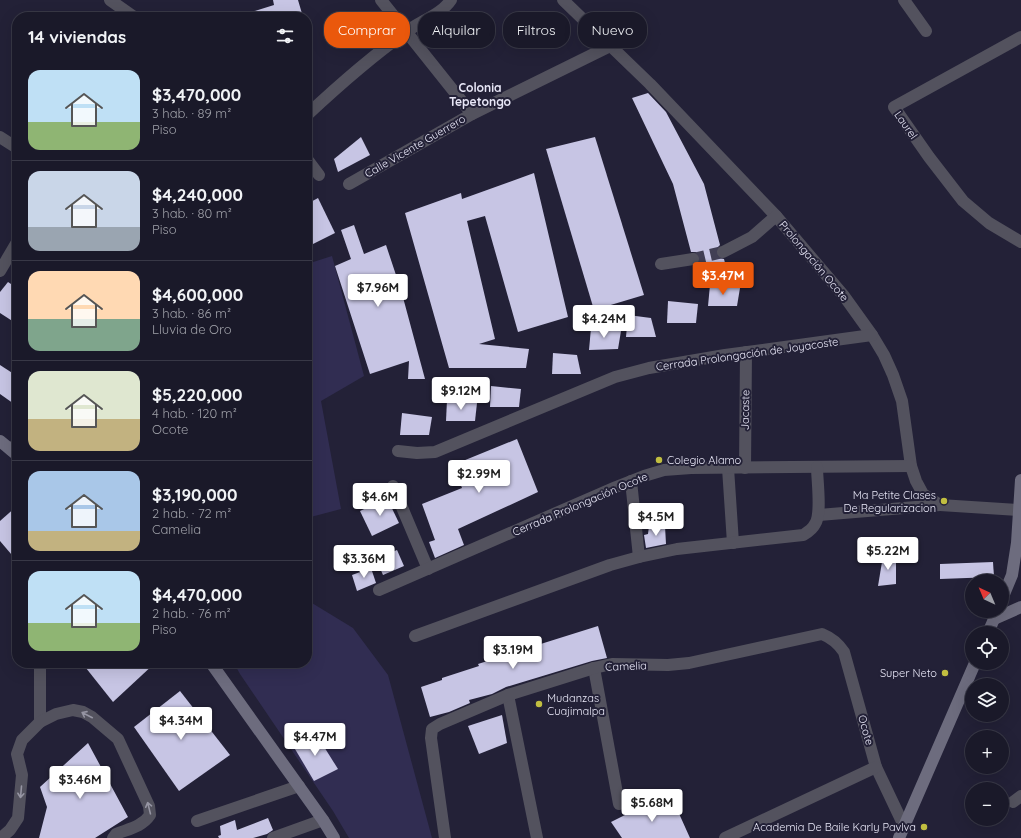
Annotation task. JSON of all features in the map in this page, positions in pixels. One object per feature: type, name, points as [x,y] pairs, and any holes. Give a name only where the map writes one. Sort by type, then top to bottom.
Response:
[{"type":"street","points":[[110,0],[123,4],[130,12]]},
{"type":"street","points":[[381,0],[391,12]]},
{"type":"street","points":[[410,29],[439,11],[451,0]]},
{"type":"street","name":"Prolongación Ocote","points":[[563,0],[578,15]]},
{"type":"street","points":[[904,0],[926,31]]},
{"type":"street","points":[[410,36],[472,114]]},
{"type":"street","name":"Laurel","points":[[1021,37],[894,108],[929,158],[963,200],[989,222],[1021,242]]},
{"type":"street","points":[[312,110],[336,87],[385,48]]},
{"type":"street","name":"Calle Vicente Guerrero","points":[[349,184],[472,114],[606,48]]},
{"type":"street","name":"Prolongación Ocote","points":[[612,48],[650,84],[776,216],[844,296],[872,335],[884,355],[902,401],[912,466],[916,481],[923,494],[940,505],[1019,510]]},
{"type":"street","points":[[0,137],[12,145]]},
{"type":"street","points":[[312,166],[319,175]]},
{"type":"street","points":[[722,252],[752,237],[776,216]]},
{"type":"street","points":[[0,270],[12,250]]},
{"type":"street","points":[[661,264],[693,259]]},
{"type":"street","name":"Cerrada Prolongación de Joyacoste","points":[[398,451],[417,453],[435,452],[615,377],[649,368],[746,352],[872,335]]},
{"type":"street","name":"Jacaste","points":[[744,468],[746,352]]},
{"type":"street","points":[[0,441],[12,447]]},
{"type":"street","name":"Cerrada Prolongación Ocote","points":[[379,590],[630,481],[664,470],[690,468],[912,466]]},
{"type":"street","points":[[415,636],[610,565],[639,557],[677,549],[803,535],[811,530],[819,515],[816,467]]},
{"type":"street","points":[[728,468],[733,543]]},
{"type":"street","points":[[1009,582],[1012,575],[1017,543],[1021,480]]},
{"type":"street","points":[[630,481],[639,557]]},
{"type":"street","points":[[393,486],[428,569]]},
{"type":"street","points":[[819,515],[940,505]]},
{"type":"street","points":[[1009,611],[1021,607]]},
{"type":"street","name":"Camelia","points":[[445,838],[430,738],[432,729],[440,724],[508,695],[594,668],[612,664],[668,665],[689,663],[815,635],[822,634],[829,637]]},
{"type":"street","name":"Ocote","points":[[829,637],[840,645],[844,652],[876,767],[904,826]]},
{"type":"street","points":[[40,668],[40,722]]},
{"type":"street","points":[[215,668],[323,820],[334,838]]},
{"type":"street","points":[[594,668],[619,804]]},
{"type":"street","points":[[899,838],[972,670]]},
{"type":"street","points":[[508,695],[536,838]]},
{"type":"street","points":[[1,838],[10,830],[18,818],[22,775],[17,754],[22,740],[40,722],[56,714],[73,710],[83,712],[92,717],[118,739],[149,806],[150,816],[142,824],[116,834],[113,838]]},
{"type":"street","points":[[725,838],[876,767]]},
{"type":"street","points":[[197,821],[299,786]]},
{"type":"street","points":[[273,838],[323,820]]},
{"type":"shaded area","points":[[332,256],[364,376],[321,401],[341,509],[312,517],[312,262]]},
{"type":"shaded area","points":[[312,603],[353,628],[388,675],[432,838],[349,838],[333,811],[237,668],[312,668]]},
{"type":"building","points":[[273,0],[298,0],[302,12],[251,12],[274,5]]},
{"type":"building","points":[[648,93],[666,112],[704,184],[720,245],[717,248],[716,255],[719,258],[724,259],[726,267],[697,274],[695,266],[700,262],[700,257],[696,252],[691,252],[673,184],[632,98]]},
{"type":"building","points":[[361,137],[370,155],[338,172],[334,159]]},
{"type":"building","points":[[595,137],[644,295],[594,310],[546,149]]},
{"type":"building","points":[[534,173],[568,317],[518,332],[485,216],[467,221],[495,339],[479,344],[529,349],[526,368],[449,368],[405,213],[461,193],[462,199]]},
{"type":"building","points":[[318,198],[335,233],[312,244],[312,201]]},
{"type":"building","points":[[354,225],[364,254],[386,245],[401,290],[425,379],[408,379],[409,361],[370,374],[335,266],[351,259],[341,230]]},
{"type":"building","points":[[8,282],[12,285],[12,321],[0,313],[0,292]]},
{"type":"building","points":[[710,285],[740,288],[737,306],[708,306]]},
{"type":"building","points":[[668,301],[698,304],[696,323],[667,323]]},
{"type":"building","points":[[628,315],[651,318],[656,337],[626,337]]},
{"type":"building","points":[[591,328],[621,331],[618,349],[589,350]]},
{"type":"building","points":[[553,353],[577,355],[581,374],[552,374]]},
{"type":"building","points":[[0,365],[12,373],[12,402],[0,394]]},
{"type":"building","points":[[491,386],[521,389],[519,407],[490,407]]},
{"type":"building","points":[[447,400],[477,403],[475,421],[446,421]]},
{"type":"building","points":[[402,413],[432,417],[429,435],[400,435]]},
{"type":"building","points":[[517,439],[538,492],[458,529],[464,545],[435,558],[429,542],[435,540],[422,504],[462,488],[453,465]]},
{"type":"building","points":[[387,498],[399,523],[372,536],[360,511]]},
{"type":"building","points":[[12,510],[12,555],[0,541],[0,521]]},
{"type":"building","points":[[649,526],[665,526],[666,544],[646,548],[644,535],[648,534]]},
{"type":"building","points":[[397,550],[404,566],[383,575],[376,559]]},
{"type":"building","points":[[896,554],[896,584],[878,586],[883,556]]},
{"type":"building","points":[[993,562],[994,574],[965,574],[965,578],[940,579],[940,564]]},
{"type":"building","points":[[371,568],[376,583],[357,591],[352,575]]},
{"type":"building","points":[[598,626],[607,658],[592,661],[506,687],[492,694],[469,700],[470,703],[449,712],[430,717],[421,687],[442,680],[442,678],[479,666],[478,664]]},
{"type":"building","points":[[86,668],[150,668],[113,702]]},
{"type":"building","points":[[180,691],[230,755],[179,791],[134,727]]},
{"type":"building","points":[[502,715],[507,743],[479,754],[468,726]]},
{"type":"building","points":[[316,734],[338,769],[314,781],[292,744]]},
{"type":"building","points":[[88,743],[128,817],[95,838],[39,838],[47,807],[40,787]]},
{"type":"building","points":[[672,798],[690,838],[622,838],[611,822],[653,801],[656,807]]},
{"type":"building","points":[[268,818],[273,830],[267,834],[253,838],[219,838],[218,836],[221,835],[220,826],[235,820],[237,830]]},
{"type":"tunnel","points":[[693,259],[723,252]]},
{"type":"place","name":"Colegio Alamo","points":[[659,460]]},
{"type":"place","name":"Ma Petite Clases De Regularizacion","points":[[944,501]]},
{"type":"place","name":"Super Neto","points":[[945,673]]},
{"type":"place","name":"Mudanzas Cuajimalpa","points":[[539,704]]},
{"type":"place","name":"Academia De Baile Karly Pavlva","points":[[924,827]]},
{"type":"district","name":"Colonia Tepetongo","points":[[480,95]]}]
